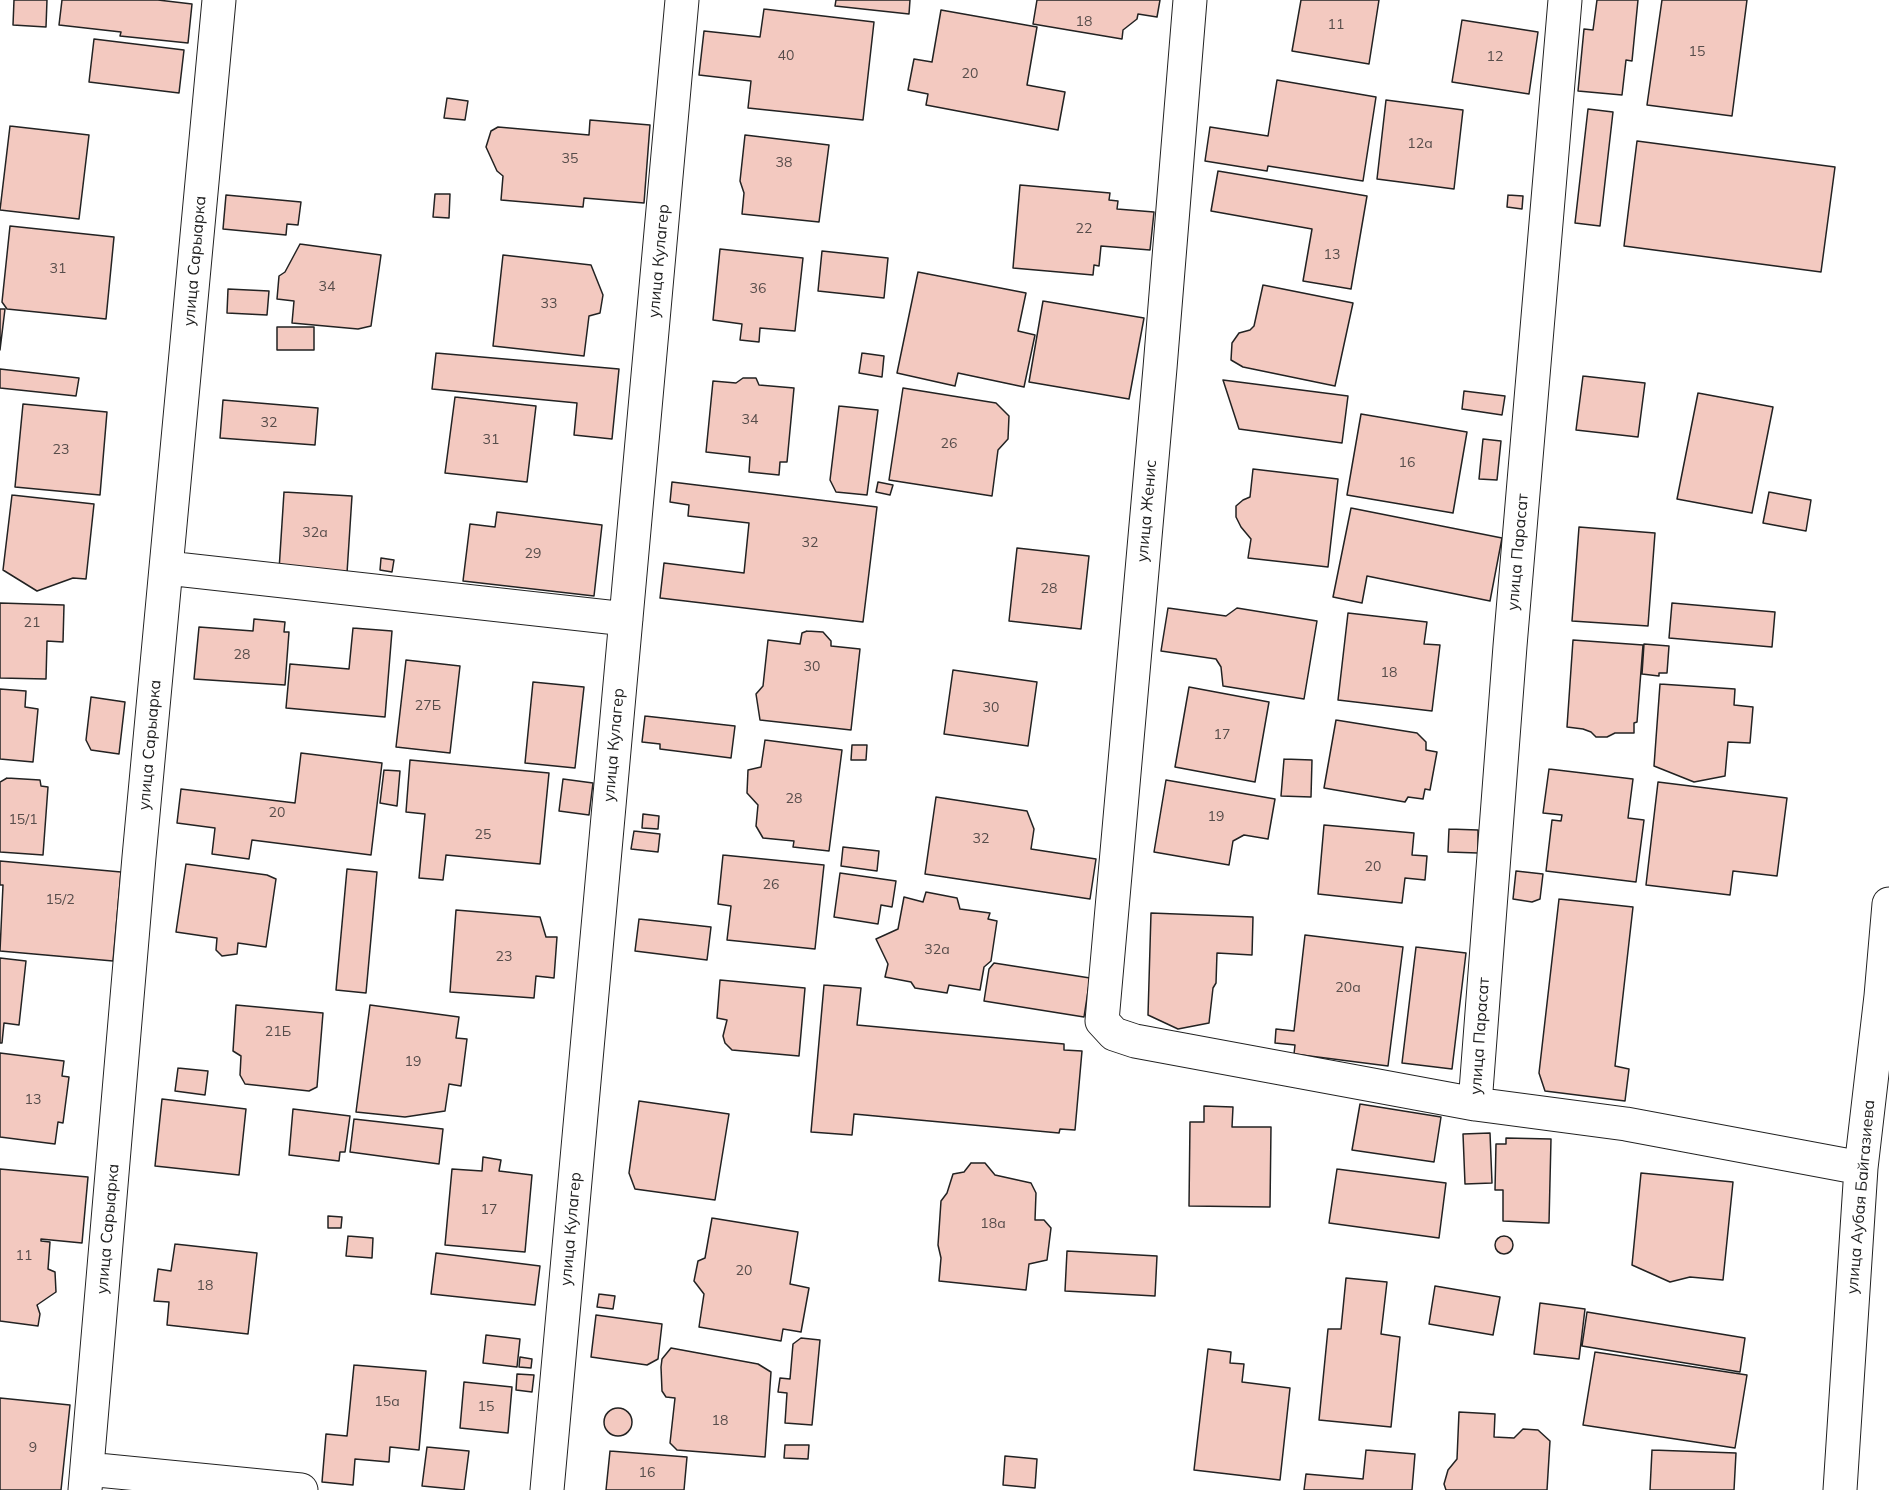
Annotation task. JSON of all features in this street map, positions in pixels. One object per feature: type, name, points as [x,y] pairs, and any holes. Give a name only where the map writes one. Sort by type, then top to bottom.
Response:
[{"type":"street","name":"улица Сарыарка","points":[[86,1480],[139,857],[219,0]]},
{"type":"street","name":"улица Кулагер","points":[[548,1490],[682,0]]},
{"type":"street","name":"улица Женис","points":[[1190,0],[1102,1021],[1114,1034],[1135,1041],[1475,1104]]},
{"type":"street","name":"улица Парасат","points":[[1475,1104],[1511,635],[1565,0]]},
{"type":"street","points":[[167,568],[626,618]]},
{"type":"street","name":"улица Аубая Байгазиева","points":[[1840,1490],[1861,1168],[1885,996],[1889,904]]},
{"type":"street","points":[[1475,1104],[1626,1124],[1861,1168]]},
{"type":"street","points":[[86,1480],[300,1490]]},
{"type":"building","points":[[14,0],[47,0],[46,27],[13,25]]},
{"type":"building","points":[[62,0],[158,0],[192,4],[188,43],[120,36],[121,32],[59,25]]},
{"type":"building","points":[[836,0],[910,0],[909,14],[835,6]]},
{"type":"building","points":[[1037,0],[1160,0],[1157,17],[1138,14],[1137,19],[1123,30],[1122,39],[1033,24]]},
{"type":"building","points":[[1301,0],[1379,0],[1369,64],[1292,51]]},
{"type":"building","points":[[1597,0],[1638,0],[1632,61],[1626,60],[1622,95],[1578,91],[1584,29],[1593,30]]},
{"type":"building","points":[[1662,0],[1747,0],[1732,116],[1647,105]]},
{"type":"building","points":[[764,9],[874,22],[863,120],[748,108],[751,81],[699,75],[704,31],[760,37]]},
{"type":"building","points":[[941,10],[1037,27],[1027,85],[1065,92],[1058,130],[926,105],[928,94],[908,90],[914,59],[932,62]]},
{"type":"building","points":[[1462,20],[1538,32],[1529,94],[1452,82]]},
{"type":"building","points":[[94,39],[184,50],[179,93],[89,82]]},
{"type":"building","points":[[1277,80],[1376,97],[1363,181],[1268,166],[1267,171],[1205,161],[1210,127],[1268,136]]},
{"type":"building","points":[[447,98],[468,101],[465,120],[444,118]]},
{"type":"building","points":[[1386,100],[1463,110],[1454,189],[1377,179]]},
{"type":"building","points":[[1588,109],[1613,112],[1600,226],[1575,223]]},
{"type":"building","points":[[590,120],[650,125],[644,203],[584,198],[583,207],[501,200],[503,176],[497,171],[486,147],[491,131],[498,127],[589,135]]},
{"type":"building","points":[[10,126],[89,135],[79,219],[0,210]]},
{"type":"building","points":[[745,135],[829,145],[819,222],[742,214],[744,193],[740,181]]},
{"type":"building","points":[[1637,141],[1835,167],[1821,272],[1624,246]]},
{"type":"building","points":[[1218,171],[1367,196],[1351,289],[1303,281],[1312,229],[1211,211]]},
{"type":"building","points":[[1020,185],[1110,193],[1109,200],[1118,201],[1117,209],[1154,212],[1150,250],[1101,246],[1099,266],[1094,265],[1093,275],[1013,268]]},
{"type":"building","points":[[435,194],[450,194],[449,218],[433,217]]},
{"type":"building","points":[[226,195],[301,202],[298,225],[287,224],[286,235],[223,229]]},
{"type":"building","points":[[1508,195],[1523,196],[1522,209],[1507,207]]},
{"type":"building","points":[[10,226],[114,237],[106,319],[7,309],[2,302]]},
{"type":"building","points":[[300,244],[381,255],[371,326],[358,329],[292,323],[294,301],[277,299],[279,276],[285,272]]},
{"type":"building","points":[[720,249],[803,258],[795,331],[760,328],[759,342],[740,340],[742,324],[713,320]]},
{"type":"building","points":[[822,251],[888,258],[884,298],[818,291]]},
{"type":"building","points":[[503,255],[591,265],[603,295],[600,313],[589,316],[584,356],[493,346]]},
{"type":"building","points":[[918,272],[1026,293],[1018,331],[1035,335],[1024,387],[958,373],[955,386],[897,373]]},
{"type":"building","points":[[1263,285],[1353,303],[1335,386],[1243,367],[1231,360],[1232,343],[1239,333],[1250,330],[1254,326]]},
{"type":"building","points":[[228,289],[269,291],[267,315],[227,313]]},
{"type":"building","points":[[1043,301],[1144,318],[1129,399],[1029,382]]},
{"type":"building","points":[[0,309],[5,309],[0,350]]},
{"type":"building","points":[[277,327],[314,327],[314,350],[277,350]]},
{"type":"building","points":[[436,353],[619,369],[612,439],[574,435],[577,403],[432,389]]},
{"type":"building","points":[[862,353],[884,356],[882,377],[859,373]]},
{"type":"building","points":[[0,369],[79,378],[76,396],[0,388]]},
{"type":"building","points":[[1583,376],[1645,383],[1638,437],[1576,430]]},
{"type":"building","points":[[743,378],[756,378],[759,385],[794,388],[787,462],[780,462],[779,475],[749,472],[750,457],[706,452],[713,381],[736,383]]},
{"type":"building","points":[[1223,380],[1348,396],[1342,443],[1239,429]]},
{"type":"building","points":[[903,388],[996,403],[1009,416],[1008,439],[998,450],[992,496],[889,480]]},
{"type":"building","points":[[1464,391],[1505,396],[1502,415],[1462,409]]},
{"type":"building","points":[[1698,393],[1773,407],[1752,513],[1677,499]]},
{"type":"building","points":[[455,397],[536,406],[527,482],[445,473]]},
{"type":"building","points":[[223,400],[318,408],[315,445],[220,438]]},
{"type":"building","points":[[23,404],[107,412],[100,495],[15,487]]},
{"type":"building","points":[[839,406],[878,410],[867,495],[836,492],[830,480]]},
{"type":"building","points":[[1361,414],[1467,432],[1453,513],[1347,495]]},
{"type":"building","points":[[1483,439],[1501,441],[1497,480],[1479,479]]},
{"type":"building","points":[[1253,469],[1338,479],[1328,567],[1248,558],[1251,539],[1236,517],[1236,506],[1250,497]]},
{"type":"building","points":[[672,482],[877,507],[863,622],[660,598],[664,563],[744,573],[749,523],[688,516],[689,505],[670,502]]},
{"type":"building","points":[[878,482],[893,485],[890,495],[876,492]]},
{"type":"building","points":[[284,492],[352,496],[347,573],[279,570]]},
{"type":"building","points":[[1769,492],[1811,500],[1806,531],[1763,523]]},
{"type":"building","points":[[12,495],[94,504],[86,579],[73,578],[37,591],[3,570]]},
{"type":"building","points":[[1351,508],[1502,538],[1490,601],[1367,576],[1362,603],[1333,597]]},
{"type":"building","points":[[497,512],[602,525],[594,596],[463,581],[470,524],[495,527]]},
{"type":"building","points":[[1579,527],[1655,533],[1648,626],[1572,621]]},
{"type":"building","points":[[1017,548],[1089,556],[1081,629],[1009,621]]},
{"type":"building","points":[[381,558],[394,560],[392,572],[380,570]]},
{"type":"building","points":[[0,603],[64,605],[63,642],[47,641],[46,679],[0,678]]},
{"type":"building","points":[[1672,603],[1775,612],[1772,647],[1669,638]]},
{"type":"building","points":[[1168,608],[1226,616],[1237,608],[1317,621],[1304,699],[1223,686],[1221,667],[1216,659],[1161,651]]},
{"type":"building","points":[[1348,613],[1427,622],[1424,644],[1440,645],[1432,711],[1338,700]]},
{"type":"building","points":[[254,619],[285,622],[284,632],[289,632],[285,685],[194,679],[199,627],[253,631]]},
{"type":"building","points":[[353,628],[392,631],[385,717],[286,708],[290,664],[349,669]]},
{"type":"building","points":[[823,632],[831,641],[831,646],[860,649],[851,730],[760,720],[756,694],[763,686],[768,640],[800,644],[802,633]]},
{"type":"building","points":[[1573,640],[1643,645],[1637,722],[1634,723],[1634,733],[1615,733],[1607,737],[1596,737],[1583,729],[1567,727]]},
{"type":"building","points":[[1644,644],[1669,646],[1667,673],[1659,673],[1659,676],[1642,674]]},
{"type":"building","points":[[406,660],[460,666],[450,753],[396,747]]},
{"type":"building","points":[[953,670],[1037,682],[1028,746],[944,734]]},
{"type":"building","points":[[533,682],[584,687],[575,768],[525,763]]},
{"type":"building","points":[[1660,684],[1735,689],[1734,705],[1753,707],[1750,743],[1728,742],[1725,776],[1694,782],[1654,766]]},
{"type":"building","points":[[1189,687],[1269,702],[1255,782],[1175,767]]},
{"type":"building","points":[[0,689],[26,691],[25,707],[38,709],[33,762],[0,759]]},
{"type":"building","points":[[91,697],[125,702],[119,754],[91,750],[86,740]]},
{"type":"building","points":[[645,716],[735,726],[731,758],[660,749],[660,744],[642,742]]},
{"type":"building","points":[[1336,720],[1417,733],[1426,742],[1426,750],[1437,752],[1430,790],[1425,789],[1423,799],[1408,797],[1405,802],[1324,788]]},
{"type":"building","points":[[765,740],[842,750],[829,851],[793,847],[794,841],[763,838],[756,826],[758,805],[747,793],[748,770],[761,767]]},
{"type":"building","points":[[852,745],[867,745],[866,760],[851,760]]},
{"type":"building","points":[[301,753],[382,763],[371,855],[252,840],[249,859],[212,854],[215,828],[177,823],[181,789],[295,803]]},
{"type":"building","points":[[1284,759],[1312,760],[1311,797],[1281,796]]},
{"type":"building","points":[[410,760],[549,773],[540,864],[446,855],[443,880],[419,878],[425,814],[406,812]]},
{"type":"building","points":[[1549,769],[1633,779],[1628,818],[1644,820],[1636,882],[1546,871],[1552,820],[1561,821],[1562,815],[1543,813]]},
{"type":"building","points":[[384,770],[400,771],[397,806],[380,803]]},
{"type":"building","points":[[7,778],[40,780],[41,786],[48,787],[43,855],[0,852],[0,782]]},
{"type":"building","points":[[563,779],[593,783],[589,815],[559,811]]},
{"type":"building","points":[[1166,780],[1275,799],[1268,839],[1244,835],[1233,841],[1229,865],[1154,852]]},
{"type":"building","points":[[1658,782],[1787,798],[1777,876],[1733,871],[1730,895],[1646,885]]},
{"type":"building","points":[[936,797],[1027,811],[1034,829],[1031,849],[1096,859],[1090,899],[925,874]]},
{"type":"building","points":[[643,814],[659,816],[658,829],[642,828]]},
{"type":"building","points":[[1324,825],[1414,833],[1412,855],[1427,856],[1425,880],[1405,878],[1402,903],[1318,894]]},
{"type":"building","points":[[1449,829],[1478,830],[1478,853],[1448,852]]},
{"type":"building","points":[[634,831],[660,834],[658,852],[631,849]]},
{"type":"building","points":[[843,847],[879,851],[877,871],[841,866]]},
{"type":"building","points":[[723,855],[824,865],[815,949],[727,940],[731,906],[718,904]]},
{"type":"building","points":[[0,861],[121,872],[113,961],[0,951],[3,885],[0,885]]},
{"type":"building","points":[[186,864],[267,875],[276,879],[266,947],[238,943],[237,954],[222,956],[216,950],[217,938],[176,932]]},
{"type":"building","points":[[347,869],[377,872],[366,993],[336,990]]},
{"type":"building","points":[[1516,871],[1543,874],[1540,899],[1532,902],[1513,899]]},
{"type":"building","points":[[840,873],[896,881],[892,907],[881,905],[878,924],[834,917]]},
{"type":"building","points":[[926,892],[957,898],[960,909],[990,913],[988,919],[997,921],[991,961],[984,967],[980,990],[949,985],[947,993],[915,988],[911,982],[885,977],[888,964],[876,939],[898,929],[904,897],[923,902]]},
{"type":"building","points":[[1559,899],[1633,907],[1615,1066],[1629,1069],[1625,1101],[1545,1091],[1539,1073]]},
{"type":"building","points":[[456,910],[540,917],[546,937],[557,937],[554,978],[536,976],[534,998],[450,992]]},
{"type":"building","points":[[1151,913],[1253,917],[1252,955],[1217,953],[1216,983],[1213,988],[1209,1023],[1178,1029],[1148,1015]]},
{"type":"building","points":[[639,919],[711,927],[707,960],[635,951]]},
{"type":"building","points":[[1305,935],[1403,947],[1388,1066],[1294,1054],[1295,1045],[1275,1043],[1276,1029],[1294,1031]]},
{"type":"building","points":[[1416,947],[1466,953],[1452,1069],[1402,1063]]},
{"type":"building","points":[[0,958],[26,961],[19,1025],[4,1023],[2,1043],[0,1043]]},
{"type":"building","points":[[994,963],[1090,978],[1084,1017],[984,1001],[989,969]]},
{"type":"building","points":[[720,980],[805,988],[799,1056],[732,1050],[725,1043],[723,1036],[727,1020],[717,1018]]},
{"type":"building","points":[[824,985],[861,988],[857,1025],[1064,1044],[1064,1050],[1082,1051],[1075,1130],[1060,1129],[1059,1133],[854,1114],[852,1135],[811,1132]]},
{"type":"building","points":[[236,1005],[323,1013],[317,1087],[309,1091],[245,1084],[240,1075],[241,1056],[233,1051]]},
{"type":"building","points":[[370,1005],[459,1017],[456,1038],[467,1039],[461,1086],[449,1084],[445,1111],[405,1117],[356,1112]]},
{"type":"building","points":[[0,1053],[64,1061],[62,1076],[69,1077],[63,1123],[58,1122],[55,1144],[0,1137]]},
{"type":"building","points":[[178,1068],[208,1071],[205,1095],[175,1091]]},
{"type":"building","points":[[162,1099],[246,1109],[239,1175],[155,1166]]},
{"type":"building","points":[[639,1101],[729,1114],[715,1200],[635,1189],[629,1173]]},
{"type":"building","points":[[1360,1104],[1441,1117],[1434,1162],[1352,1150]]},
{"type":"building","points":[[1204,1106],[1233,1107],[1232,1127],[1271,1127],[1270,1207],[1189,1206],[1190,1122],[1204,1122]]},
{"type":"building","points":[[293,1109],[350,1116],[345,1152],[340,1152],[339,1161],[289,1155]]},
{"type":"building","points":[[354,1119],[443,1129],[439,1164],[350,1152]]},
{"type":"building","points":[[1490,1133],[1492,1183],[1465,1184],[1463,1134]]},
{"type":"building","points":[[1506,1138],[1551,1139],[1549,1223],[1503,1221],[1503,1190],[1495,1190],[1496,1144],[1506,1144]]},
{"type":"building","points":[[483,1157],[501,1160],[499,1171],[532,1175],[525,1252],[445,1245],[452,1169],[482,1171]]},
{"type":"building","points":[[971,1163],[985,1163],[995,1175],[1031,1183],[1036,1193],[1035,1220],[1044,1220],[1051,1228],[1047,1260],[1029,1264],[1026,1290],[939,1281],[941,1258],[938,1245],[941,1201],[947,1193],[953,1174],[964,1172]]},
{"type":"building","points":[[0,1169],[88,1177],[82,1243],[41,1239],[41,1241],[50,1242],[48,1269],[55,1272],[56,1292],[37,1305],[40,1314],[38,1326],[0,1321]]},
{"type":"building","points":[[1337,1169],[1446,1183],[1439,1238],[1329,1223]]},
{"type":"building","points":[[1641,1173],[1733,1182],[1723,1280],[1690,1277],[1670,1282],[1632,1265]]},
{"type":"building","points":[[328,1216],[342,1217],[341,1228],[328,1228]]},
{"type":"building","points":[[712,1218],[798,1232],[790,1284],[809,1288],[801,1332],[783,1329],[781,1341],[699,1327],[704,1294],[694,1281],[698,1261],[705,1258]]},
{"type":"building","points":[[348,1236],[373,1238],[372,1258],[346,1256]]},
{"type":"building","points":[[1504,1236],[1510,1239],[1513,1245],[1510,1251],[1504,1254],[1498,1251],[1495,1245],[1498,1239]]},
{"type":"building","points":[[175,1244],[257,1253],[248,1334],[167,1325],[169,1302],[154,1301],[158,1269],[171,1271]]},
{"type":"building","points":[[1067,1251],[1157,1256],[1155,1296],[1065,1291]]},
{"type":"building","points":[[436,1253],[540,1266],[535,1305],[431,1294]]},
{"type":"building","points":[[1346,1278],[1387,1282],[1381,1334],[1400,1337],[1391,1427],[1319,1420],[1328,1329],[1341,1329]]},
{"type":"building","points":[[1435,1286],[1500,1297],[1493,1335],[1429,1324]]},
{"type":"building","points":[[599,1294],[615,1296],[613,1309],[597,1307]]},
{"type":"building","points":[[1540,1303],[1585,1309],[1579,1359],[1534,1354]]},
{"type":"building","points":[[1587,1312],[1745,1338],[1740,1372],[1582,1346]]},
{"type":"building","points":[[596,1315],[662,1324],[658,1359],[647,1365],[591,1357]]},
{"type":"building","points":[[486,1335],[520,1339],[517,1367],[483,1363]]},
{"type":"building","points":[[801,1338],[820,1340],[812,1425],[785,1423],[787,1393],[778,1392],[780,1378],[790,1379],[793,1344]]},
{"type":"building","points":[[671,1348],[758,1364],[771,1372],[765,1457],[677,1450],[670,1443],[675,1398],[666,1397],[662,1391],[661,1367],[662,1359]]},
{"type":"building","points":[[1208,1349],[1231,1352],[1230,1363],[1244,1364],[1242,1382],[1290,1388],[1280,1480],[1194,1470]]},
{"type":"building","points":[[1595,1352],[1747,1375],[1735,1448],[1583,1425]]},
{"type":"building","points":[[520,1357],[532,1359],[531,1368],[519,1367]]},
{"type":"building","points":[[354,1365],[426,1371],[419,1450],[390,1447],[389,1462],[355,1459],[353,1485],[322,1482],[326,1434],[347,1436]]},
{"type":"building","points":[[517,1374],[534,1375],[532,1392],[516,1390]]},
{"type":"building","points":[[464,1382],[512,1387],[508,1433],[460,1428]]},
{"type":"building","points":[[0,1398],[70,1405],[61,1490],[0,1490]]},
{"type":"building","points":[[618,1408],[628,1412],[632,1422],[628,1432],[618,1436],[608,1432],[604,1422],[608,1412]]},
{"type":"building","points":[[1459,1412],[1495,1414],[1494,1437],[1514,1438],[1523,1429],[1538,1430],[1550,1441],[1547,1490],[1446,1490],[1444,1484],[1448,1470],[1457,1459]]},
{"type":"building","points":[[785,1445],[809,1445],[808,1459],[784,1458]]},
{"type":"building","points":[[427,1447],[469,1451],[464,1490],[422,1486]]},
{"type":"building","points":[[1366,1450],[1415,1454],[1412,1490],[1304,1490],[1306,1474],[1363,1479]]},
{"type":"building","points":[[1652,1450],[1736,1453],[1734,1490],[1650,1490]]},
{"type":"building","points":[[610,1451],[687,1457],[684,1490],[606,1490]]},
{"type":"building","points":[[1005,1456],[1037,1459],[1035,1488],[1003,1485]]}]
